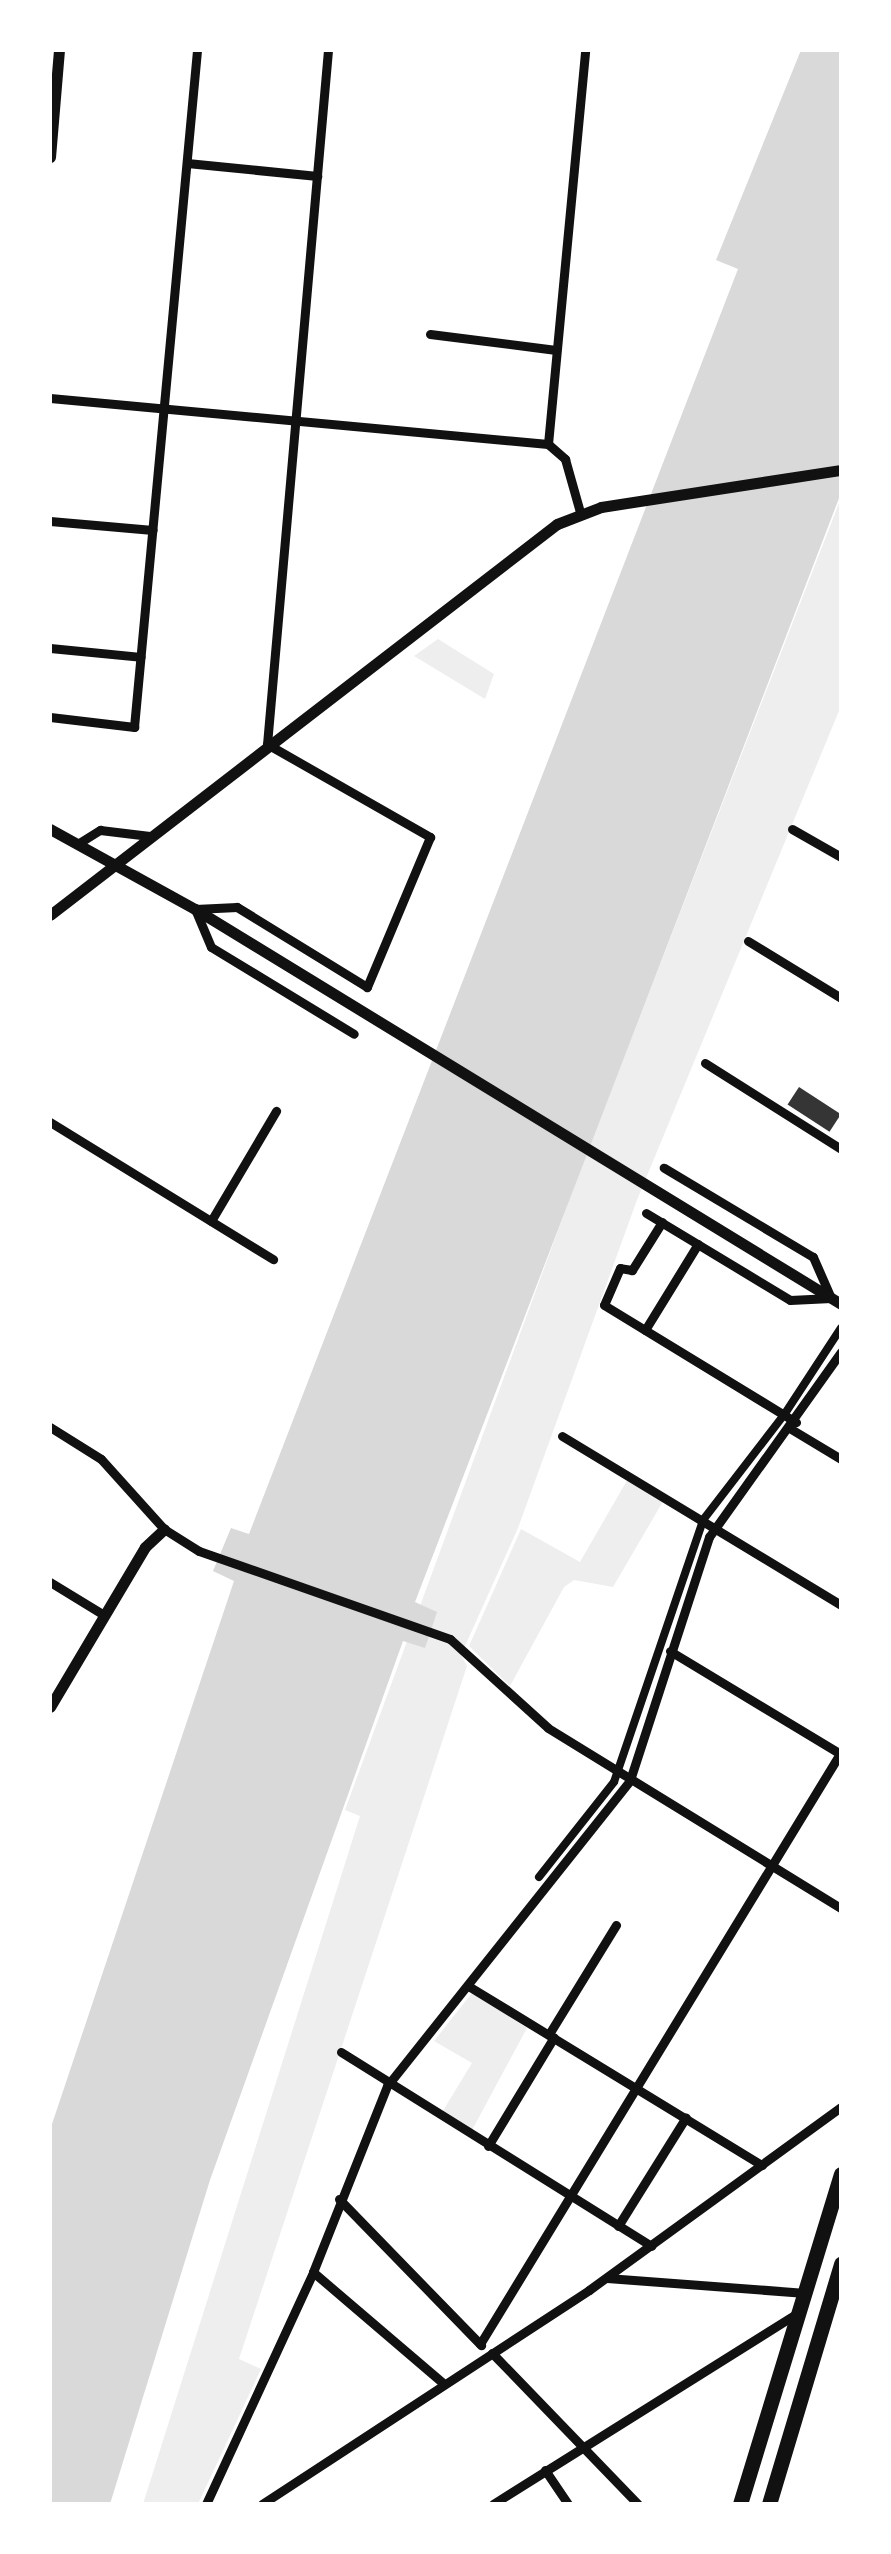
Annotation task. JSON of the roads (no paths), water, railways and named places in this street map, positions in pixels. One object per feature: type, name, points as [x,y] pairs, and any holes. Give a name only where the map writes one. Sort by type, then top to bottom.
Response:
[{"type":"main road","points":[[740,2504],[841,2174]]},
{"type":"main road","points":[[769,2504],[836,2298],[841,2264]]},
{"type":"street","points":[[50,156],[60,50]]},
{"type":"street","points":[[50,717],[134,727],[198,50]]},
{"type":"street","points":[[267,744],[328,50]]},
{"type":"street","points":[[548,444],[585,50]]},
{"type":"street","points":[[186,164],[317,176]]},
{"type":"street","points":[[430,334],[556,350]]},
{"type":"street","points":[[50,398],[548,444],[565,459],[580,512]]},
{"type":"street","points":[[50,915],[538,536],[580,512],[841,470]]},
{"type":"street","points":[[50,520],[153,530]]},
{"type":"street","points":[[50,648],[141,657]]},
{"type":"street","points":[[195,908],[238,907],[368,987],[430,837],[267,744]]},
{"type":"street","points":[[50,829],[195,908],[836,1301]]},
{"type":"street","points":[[792,829],[841,857]]},
{"type":"street","points":[[79,843],[100,830],[150,836]]},
{"type":"street","points":[[195,908],[212,947],[354,1034]]},
{"type":"street","points":[[748,941],[841,998]]},
{"type":"street","points":[[705,1063],[841,1149]]},
{"type":"street","points":[[210,1221],[276,1111]]},
{"type":"street","points":[[50,1122],[273,1260]]},
{"type":"street","points":[[664,1168],[812,1256],[836,1301]]},
{"type":"street","points":[[646,1212],[790,1300],[836,1301]]},
{"type":"street","points":[[662,1222],[632,1270],[620,1268],[604,1305],[784,1416],[841,1459]]},
{"type":"street","points":[[645,1330],[698,1244]]},
{"type":"street","points":[[539,1878],[617,1772],[703,1520],[784,1416],[841,1328]]},
{"type":"street","points":[[206,2504],[313,2272],[338,2199],[386,2086],[470,1987],[630,1780],[714,1528],[794,1425],[841,1352]]},
{"type":"street","points":[[50,1428],[101,1459],[164,1529],[199,1551],[450,1639],[548,1728],[841,1908]]},
{"type":"street","points":[[562,1436],[841,1605]]},
{"type":"street","points":[[50,1707],[145,1548],[164,1529]]},
{"type":"street","points":[[50,1582],[104,1615]]},
{"type":"street","points":[[480,2344],[841,1753],[670,1651]]},
{"type":"street","points":[[488,2146],[616,1925]]},
{"type":"street","points":[[470,1987],[762,2165]]},
{"type":"street","points":[[341,2052],[386,2086],[651,2246]]},
{"type":"street","points":[[262,2504],[280,2499],[444,2384],[607,2278],[841,2107]]},
{"type":"street","points":[[618,2226],[686,2117]]},
{"type":"street","points":[[338,2199],[638,2504]]},
{"type":"street","points":[[313,2272],[444,2384]]},
{"type":"street","points":[[607,2278],[806,2292]]},
{"type":"street","points":[[493,2504],[580,2446],[800,2312]]},
{"type":"street","points":[[546,2470],[568,2504]]}]
